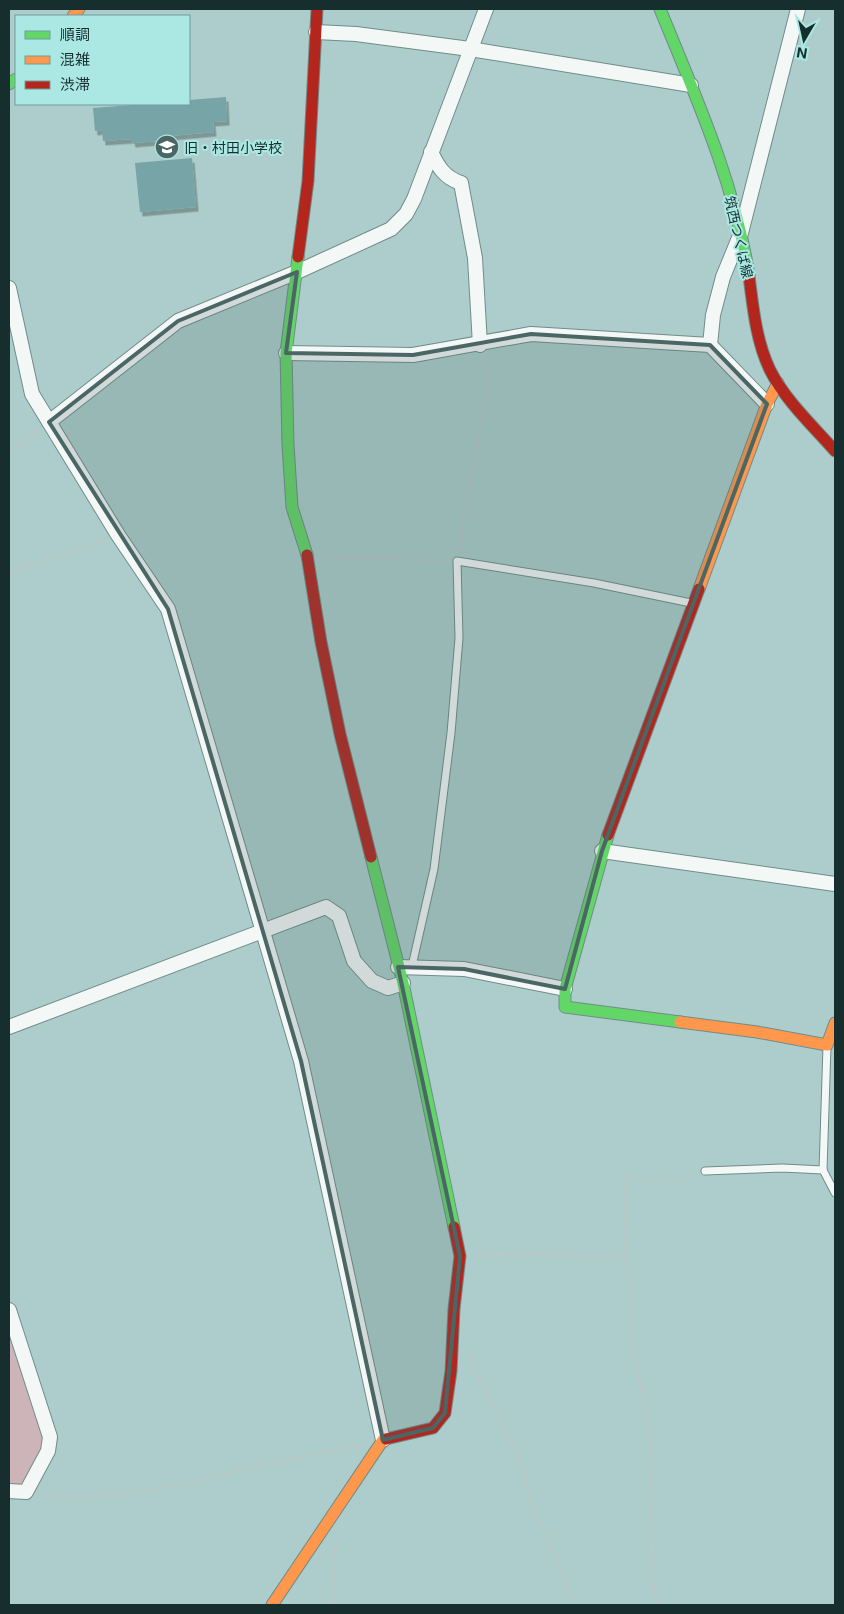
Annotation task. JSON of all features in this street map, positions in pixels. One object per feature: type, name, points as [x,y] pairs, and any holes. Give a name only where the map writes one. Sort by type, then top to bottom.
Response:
[{"type":"street","points":[[272,1605],[383,1440],[433,1428],[445,1413],[451,1371],[454,1310],[460,1256],[403,983],[405,966],[340,734],[321,642],[308,557],[298,531],[292,507],[288,445],[286,353],[308,181],[317,9]]},
{"type":"street","points":[[49,422],[178,321],[297,272],[391,229],[406,214],[486,9]]},
{"type":"street","name":"筑西つくば線","points":[[660,9],[724,174],[741,233],[763,349],[770,369],[778,383],[835,451]]},
{"type":"street","points":[[710,345],[713,315],[723,277],[741,233],[798,9]]},
{"type":"street","points":[[316,32],[356,34],[470,49],[691,85]]},
{"type":"street","points":[[431,152],[438,167],[454,180],[461,183],[475,258],[480,345]]},
{"type":"street","points":[[9,288],[32,394],[118,535],[168,609],[301,1061],[383,1440]]},
{"type":"street","points":[[286,353],[413,356],[480,345],[530,334],[710,345],[767,404]]},
{"type":"street","points":[[778,383],[767,404],[602,851],[565,989],[565,1007],[757,1032],[827,1046],[835,1023]]},
{"type":"street","points":[[602,851],[835,884]]},
{"type":"street","points":[[9,1027],[326,907],[339,916],[354,961],[372,982],[388,988],[403,983]]},
{"type":"street","points":[[405,966],[464,969],[565,989]]},
{"type":"street","points":[[9,1310],[50,1437],[48,1451],[26,1492],[9,1491]]},
{"type":"lane","points":[[405,966],[434,869],[451,733],[460,638],[457,561],[594,583],[693,603]]},
{"type":"lane","points":[[827,1046],[824,1170],[835,1193]]},
{"type":"lane","points":[[705,1172],[782,1168],[824,1170]]},
{"type":"path","points":[[308,557],[457,561],[462,520],[489,381],[480,345]]},
{"type":"path","points":[[9,452],[49,422]]},
{"type":"path","points":[[9,572],[118,535]]},
{"type":"path","points":[[657,1605],[652,1580],[650,1430],[632,1343],[632,1290],[626,1256],[625,1177],[668,1181],[705,1172]]},
{"type":"path","points":[[460,1256],[474,1254],[626,1256]]},
{"type":"path","points":[[466,1345],[476,1372],[522,1463],[530,1500],[576,1605]]},
{"type":"path","points":[[26,1492],[45,1496],[127,1495],[383,1440]]},
{"type":"path","points":[[332,1605],[336,1537]]},
{"type":"highlighted area","points":[[297,272],[286,353],[413,355],[531,334],[710,345],[767,404],[602,851],[565,989],[464,969],[398,967],[460,1256],[445,1413],[433,1428],[383,1440],[301,1061],[168,609],[49,422],[178,321]]},
{"type":"shaded area","points":[[9,1334],[43,1439],[42,1449],[24,1483],[17,1486],[9,1485]]},
{"type":"building","points":[[226,97],[227,121],[213,122],[214,132],[170,136],[170,140],[133,143],[132,139],[103,141],[102,130],[95,131],[93,108],[133,105],[190,105],[190,100]]},
{"type":"building","points":[[192,158],[196,207],[140,212],[135,163]]},
{"type":"traffic: fast","points":[[660,9],[700,107],[724,173],[743,241],[749,276]]},
{"type":"traffic: fast","points":[[9,84],[15,80]]},
{"type":"traffic: fast","points":[[298,257],[286,353],[288,445],[292,507],[307,555]]},
{"type":"traffic: fast","points":[[608,835],[565,989],[565,1007],[680,1022]]},
{"type":"traffic: fast","points":[[371,857],[403,983],[454,1227]]},
{"type":"traffic: slow","points":[[74,15],[79,9]]},
{"type":"traffic: slow","points":[[699,589],[767,404],[778,383]]},
{"type":"traffic: slow","points":[[680,1022],[757,1032],[827,1045],[835,1023]]},
{"type":"traffic: slow","points":[[272,1605],[383,1440],[386,1439]]},
{"type":"traffic: jam","points":[[298,257],[308,181],[317,9]]},
{"type":"traffic: jam","points":[[749,276],[758,336],[770,370],[791,402],[835,451]]},
{"type":"traffic: jam","points":[[307,555],[321,642],[340,734],[371,857]]},
{"type":"traffic: jam","points":[[608,835],[699,589]]},
{"type":"traffic: jam","points":[[386,1439],[433,1428],[445,1413],[451,1371],[454,1309],[460,1256],[454,1227]]},
{"type":"place","name":"旧・村田小学校","points":[[167,147]]}]
